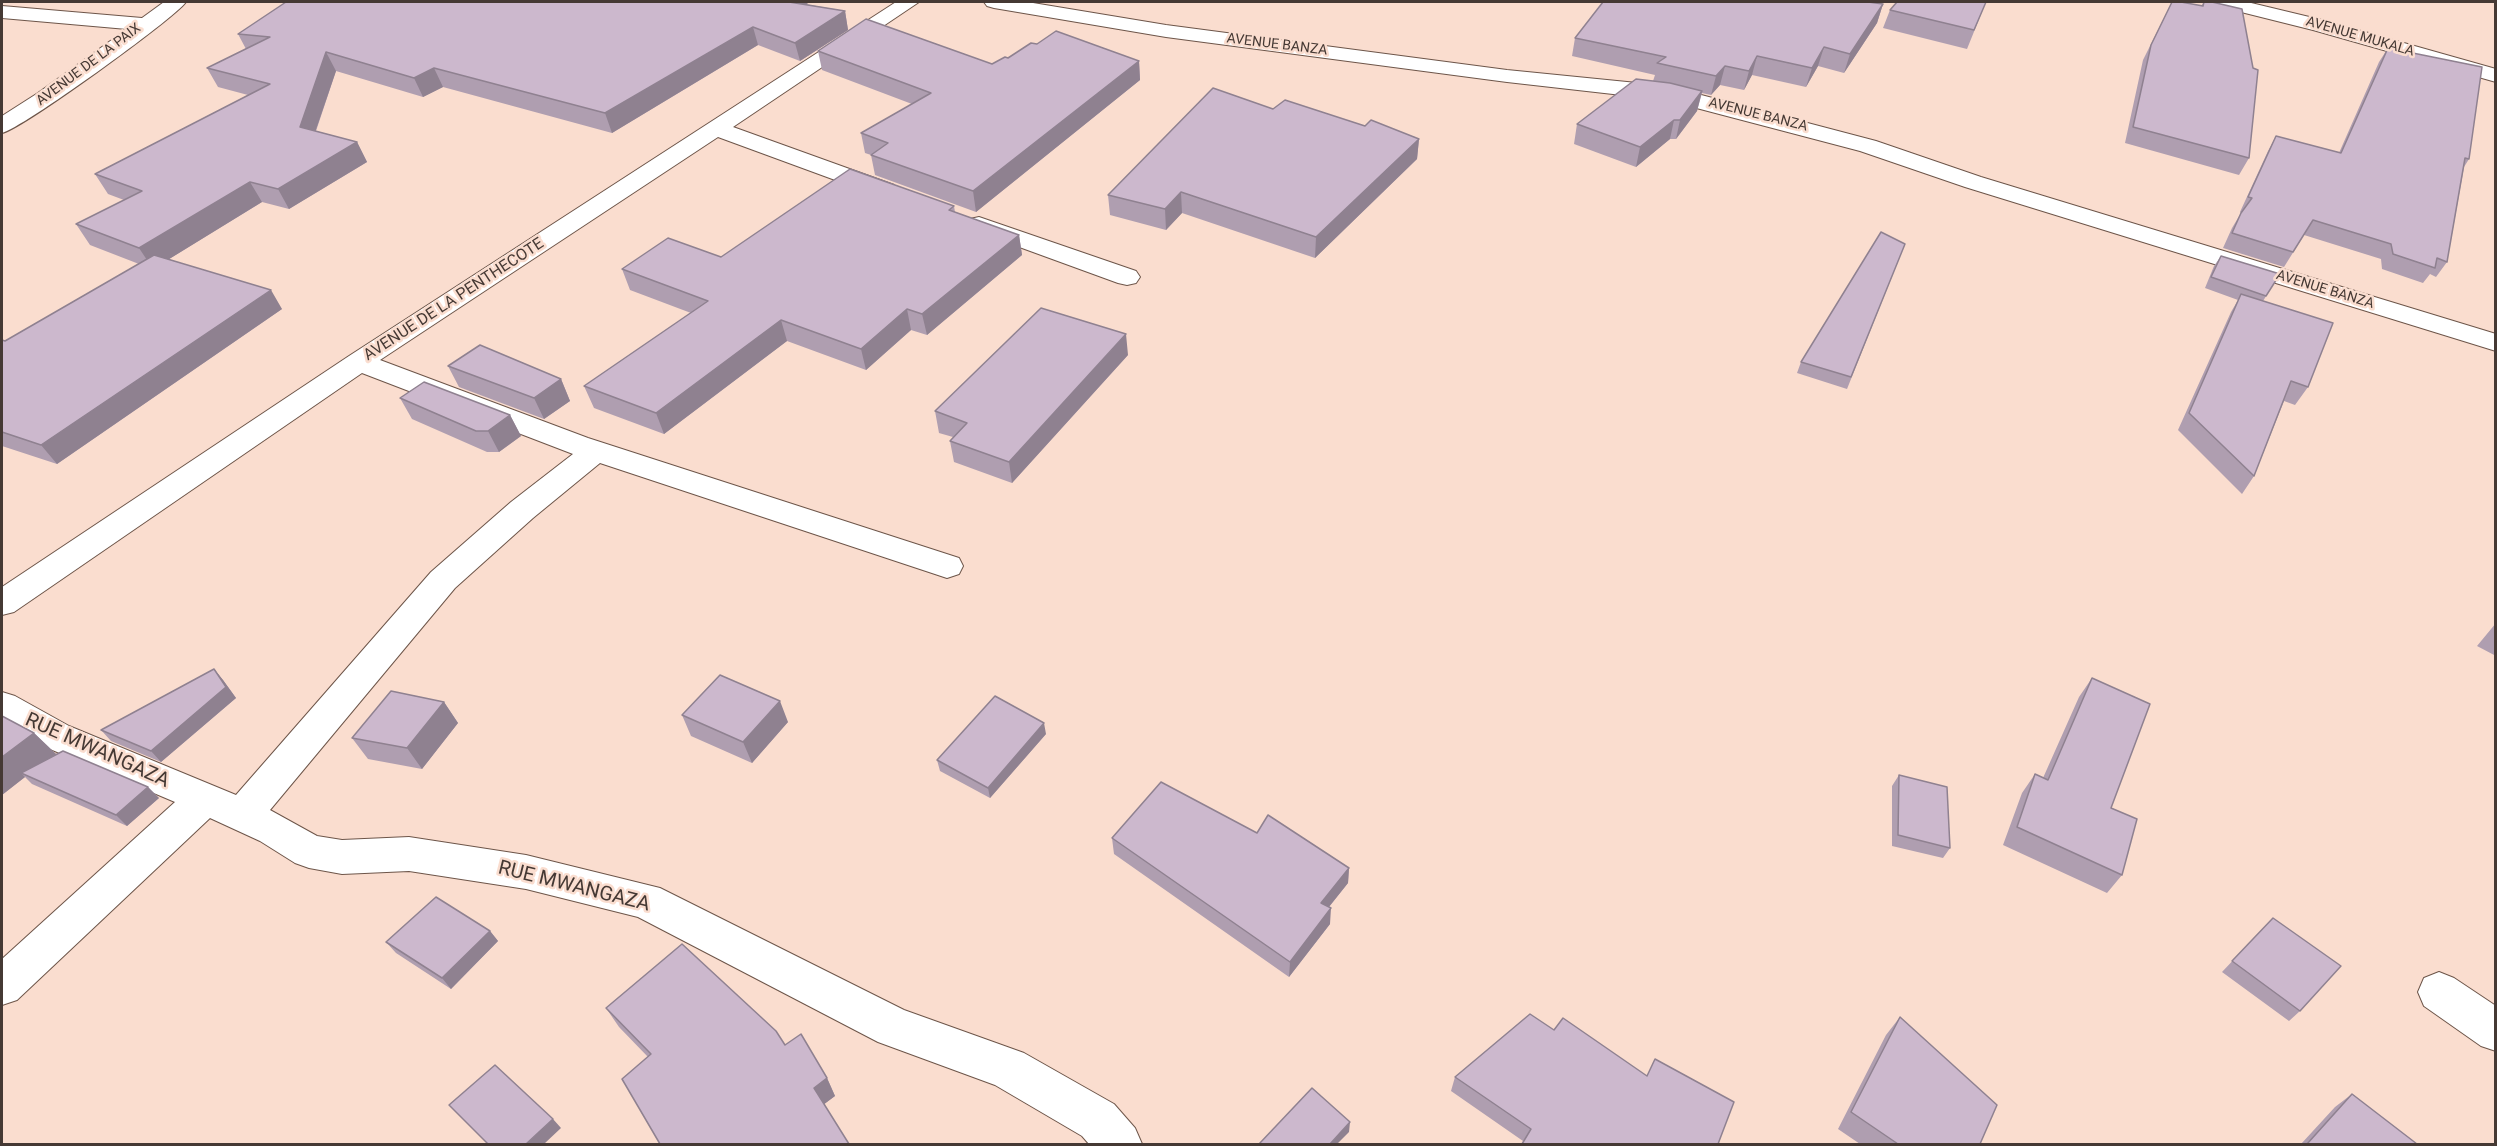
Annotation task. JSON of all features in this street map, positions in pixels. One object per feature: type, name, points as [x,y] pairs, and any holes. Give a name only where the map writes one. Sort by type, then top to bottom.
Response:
[{"type":"street","name":"AVENUE DE LA PAIX","points":[[2,126],[46,98],[143,24],[176,2]]},
{"type":"street","name":"AVENUE DE LA PENTHECOTE","points":[[2,603],[359,362],[909,2]]},
{"type":"street","name":"AVENUE BANZA","points":[[994,2],[1166,31],[1667,93],[1869,146],[1973,182],[2496,343]]},
{"type":"street","name":"AVENUE MUKALA","points":[[2224,2],[2319,25],[2496,76]]},
{"type":"street","points":[[2,12],[143,24]]},
{"type":"street","points":[[716,129],[905,197]]},
{"type":"street","points":[[960,217],[1127,277]]},
{"type":"street","points":[[359,362],[426,390],[597,450],[947,566]]},
{"type":"street","points":[[242,815],[442,580],[522,510],[597,450]]},
{"type":"street","name":"RUE MWANGAZA","points":[[2,706],[56,736],[97,754],[134,766],[205,800],[274,829],[309,851],[342,857],[409,854],[526,872],[646,901],[893,1027],[1008,1068],[1098,1120],[1119,1144]]},
{"type":"street","points":[[2,986],[205,800]]},
{"type":"street","points":[[2439,992],[2496,1031]]},
{"type":"building","points":[[286,2],[789,2],[845,11],[795,43],[753,27],[605,113],[434,68],[414,78],[326,52],[300,127],[357,142],[278,189],[250,182],[139,248],[76,224],[142,191],[95,174],[270,84],[207,68],[270,37],[238,34]]},
{"type":"building","points":[[1603,2],[1868,2],[1883,4],[1850,54],[1824,47],[1812,68],[1757,56],[1749,71],[1725,66],[1716,76],[1657,63],[1666,57],[1575,38]]},
{"type":"building","points":[[1897,2],[1986,2],[1974,30],[1890,10]]},
{"type":"building","points":[[2172,2],[2203,6],[2204,2],[2212,2],[2242,9],[2253,68],[2258,70],[2249,158],[2133,127],[2151,45]]},
{"type":"building","points":[[866,19],[992,64],[1005,57],[1008,58],[1031,43],[1037,44],[1056,31],[1139,61],[973,191],[871,155],[888,143],[861,133],[931,93],[818,51]]},
{"type":"building","points":[[2388,48],[2482,67],[2469,159],[2465,158],[2447,262],[2437,258],[2435,268],[2393,254],[2391,244],[2313,220],[2293,252],[2232,233],[2241,213],[2252,198],[2248,197],[2276,136],[2341,153]]},
{"type":"building","points":[[1636,79],[1670,83],[1702,91],[1680,120],[1674,120],[1640,147],[1577,124]]},
{"type":"building","points":[[1213,88],[1273,109],[1285,100],[1365,126],[1371,120],[1419,139],[1316,237],[1181,192],[1165,209],[1108,195]]},
{"type":"building","points":[[850,169],[954,206],[949,210],[1019,235],[922,314],[907,309],[861,349],[781,320],[656,413],[584,386],[708,301],[622,269],[668,238],[721,257]]},
{"type":"building","points":[[1881,232],[1905,244],[1851,377],[1801,362]]},
{"type":"building","points":[[154,255],[271,290],[41,445],[2,432],[2,340],[5,341]]},
{"type":"building","points":[[2221,256],[2280,274],[2266,296],[2211,277]]},
{"type":"building","points":[[2241,294],[2333,323],[2308,387],[2291,381],[2254,476],[2189,413]]},
{"type":"building","points":[[1041,308],[1126,334],[1009,462],[950,441],[967,423],[935,411]]},
{"type":"building","points":[[480,345],[561,379],[534,398],[448,366]]},
{"type":"building","points":[[424,382],[510,415],[488,431],[476,431],[400,398]]},
{"type":"building","points":[[214,669],[226,687],[151,751],[101,730]]},
{"type":"building","points":[[720,675],[780,701],[743,742],[682,715]]},
{"type":"building","points":[[2092,678],[2150,704],[2111,808],[2137,819],[2122,875],[2017,827],[2035,774],[2048,780]]},
{"type":"building","points":[[391,691],[444,702],[407,748],[352,738]]},
{"type":"building","points":[[995,696],[1044,723],[988,788],[937,760]]},
{"type":"building","points":[[2,716],[34,733],[2,757]]},
{"type":"building","points":[[63,751],[148,787],[116,815],[21,773]]},
{"type":"building","points":[[1899,775],[1947,787],[1950,848],[1898,835]]},
{"type":"building","points":[[1161,782],[1257,833],[1268,815],[1349,868],[1321,903],[1331,908],[1290,962],[1112,838]]},
{"type":"building","points":[[436,897],[490,931],[442,978],[386,942]]},
{"type":"building","points":[[2273,918],[2341,966],[2300,1011],[2232,961]]},
{"type":"building","points":[[682,944],[776,1031],[785,1045],[801,1034],[827,1078],[814,1088],[849,1144],[660,1144],[622,1079],[651,1054],[606,1008]]},
{"type":"building","points":[[1530,1014],[1554,1030],[1563,1018],[1647,1076],[1655,1059],[1734,1102],[1718,1144],[1522,1144],[1531,1129],[1455,1077]]},
{"type":"building","points":[[1900,1017],[1997,1105],[1980,1144],[1898,1144],[1851,1112]]},
{"type":"building","points":[[495,1065],[553,1119],[526,1144],[488,1144],[449,1105]]},
{"type":"building","points":[[1312,1088],[1350,1122],[1330,1144],[1259,1144]]},
{"type":"building","points":[[2352,1094],[2417,1144],[2307,1144]]}]
